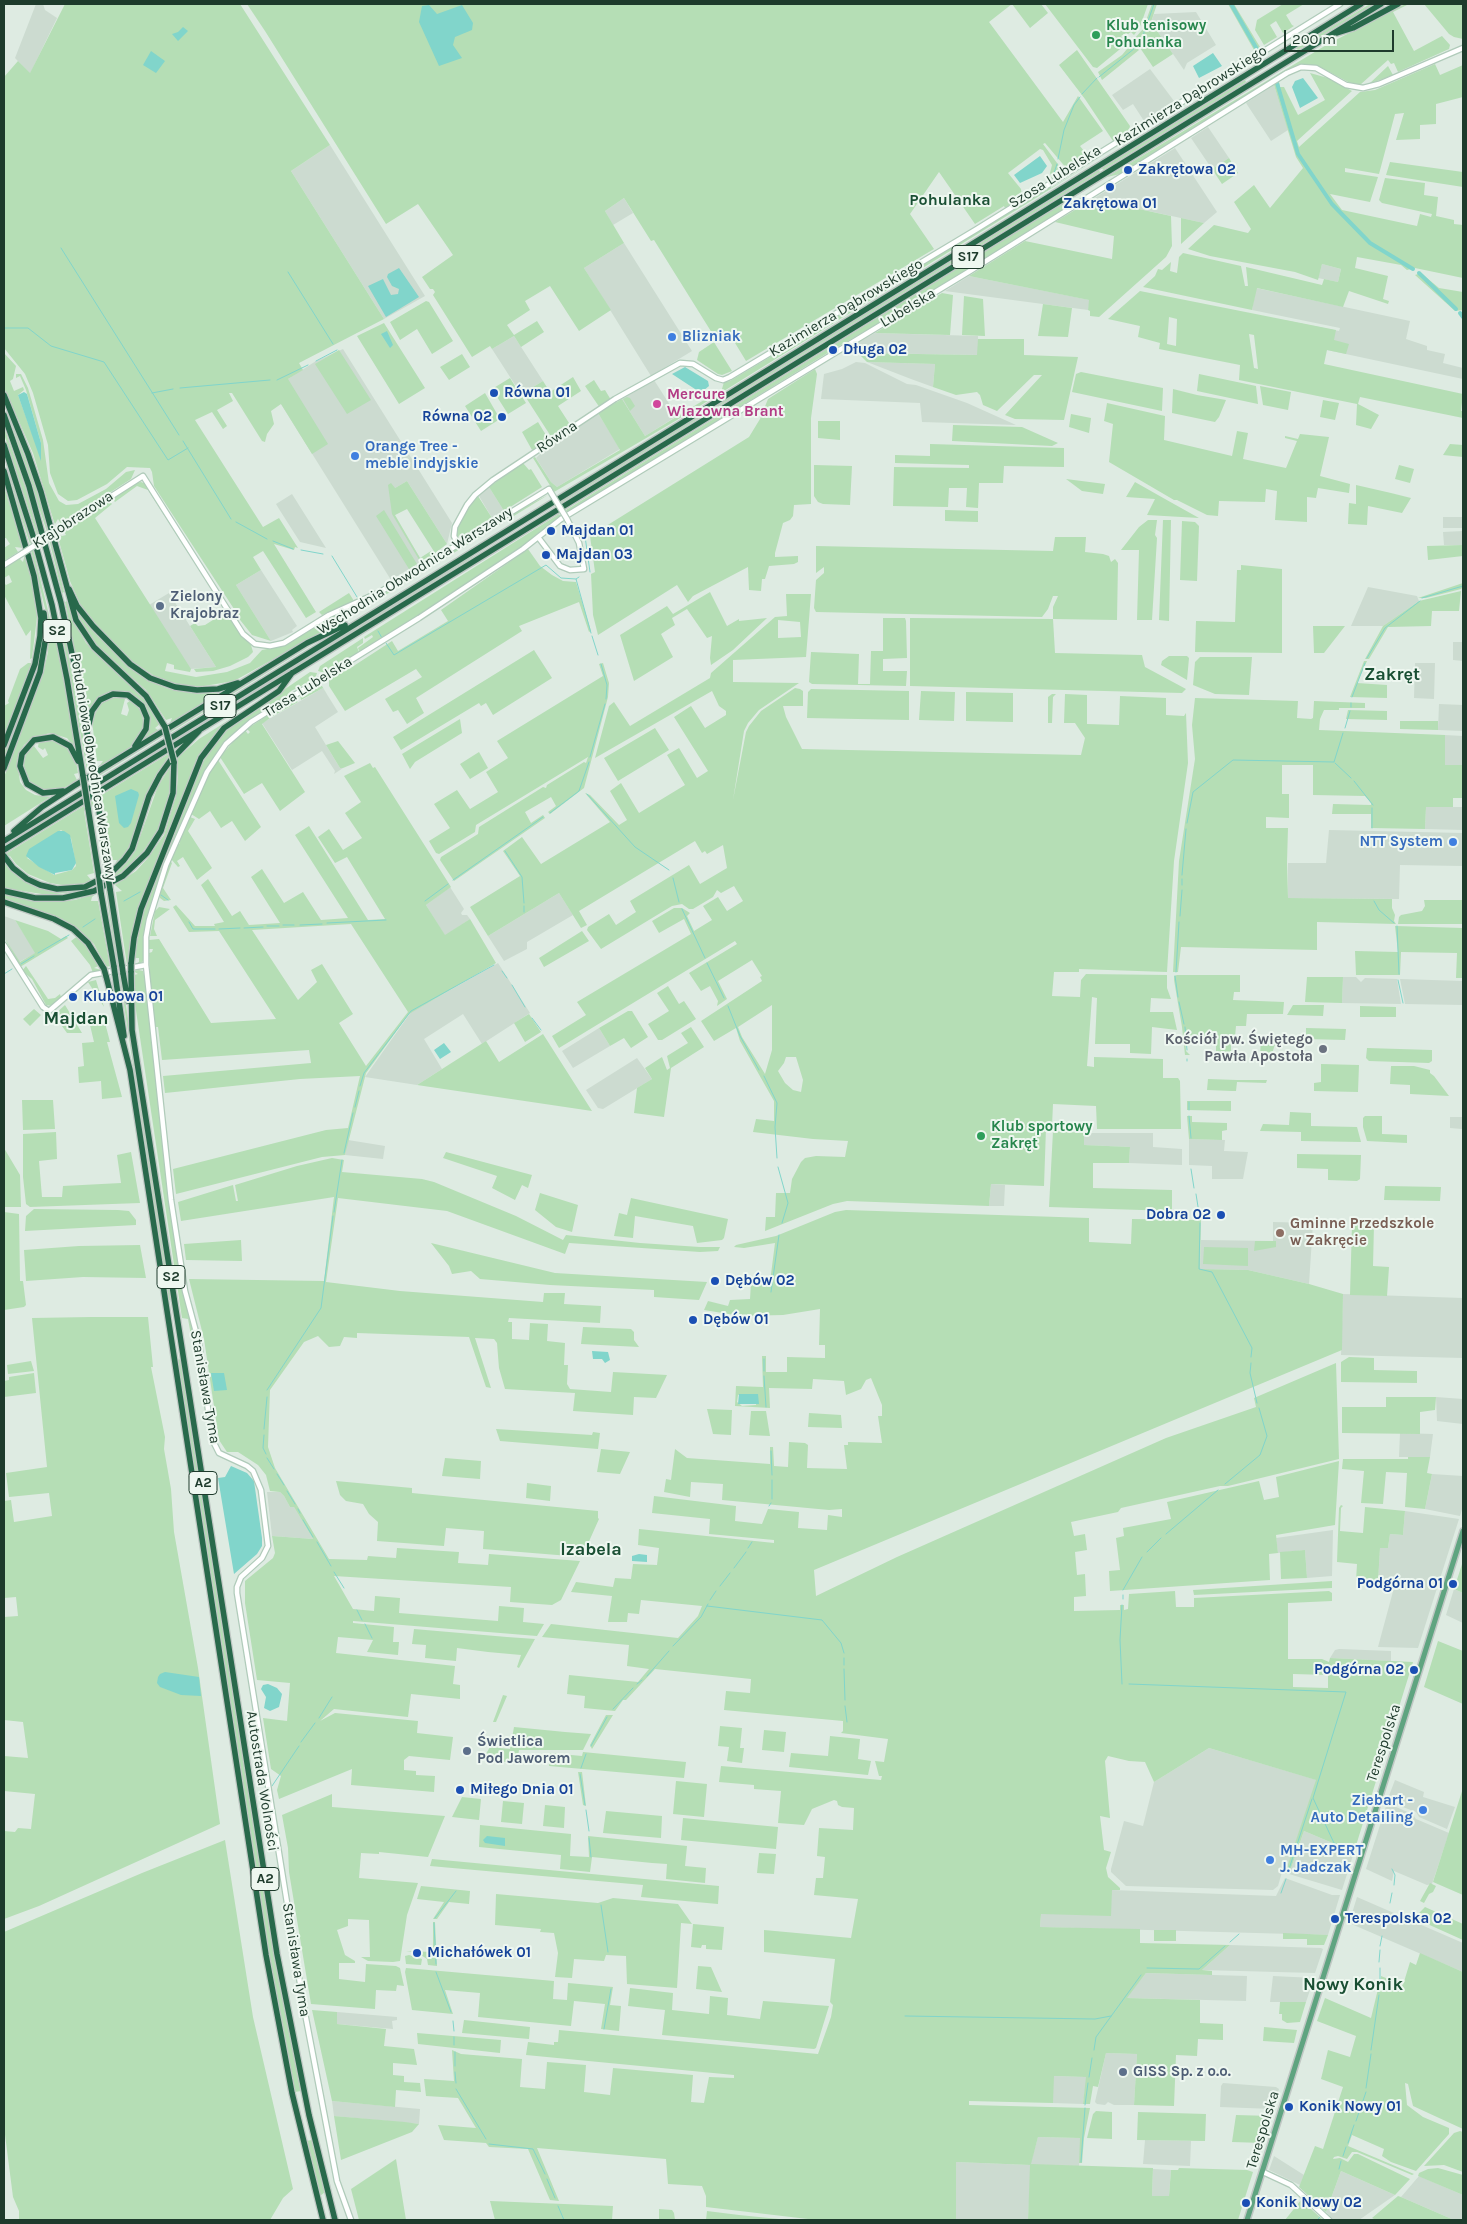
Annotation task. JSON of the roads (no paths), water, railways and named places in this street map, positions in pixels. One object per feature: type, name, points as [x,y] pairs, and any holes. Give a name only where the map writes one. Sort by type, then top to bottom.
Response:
[{"type":"highway","name":"Szosa Lubelska","points":[[763,372],[1360,4]]},
{"type":"highway","name":"S17","points":[[1328,36],[1381,4]]},
{"type":"highway","points":[[1328,36],[1353,28],[1398,4]]},
{"type":"highway","name":"Szosa Lubelska","points":[[768,380],[1328,36]]},
{"type":"highway","name":"Wschodnia Obwodnica Warszawy","points":[[5,840],[763,372]]},
{"type":"highway","name":"Wschodnia Obwodnica Warszawy","points":[[294,670],[768,380]]},
{"type":"highway","points":[[4,396],[33,468],[64,575],[71,608],[87,639],[103,657],[146,696],[165,727],[174,762],[173,793],[162,831],[147,852],[123,876],[94,891],[63,898],[35,898],[4,891]]},
{"type":"highway","name":"Południowa Obwodnica Warszawy","points":[[4,415],[29,486],[54,573],[77,673],[132,1030]]},
{"type":"highway","name":"Południowa Obwodnica Warszawy","points":[[4,445],[27,514],[48,590],[63,660],[130,1070]]},
{"type":"highway","points":[[4,471],[43,606],[45,648],[38,680],[4,768]]},
{"type":"highway","points":[[4,745],[35,664],[40,636],[40,606],[30,560]]},
{"type":"highway","points":[[64,575],[77,606],[86,617],[130,664],[150,678],[175,687],[197,690],[224,687],[249,678]]},
{"type":"highway","points":[[5,840],[42,806],[74,786],[323,634],[361,619]]},
{"type":"highway","name":"S17","points":[[4,850],[294,670]]},
{"type":"highway","points":[[132,1030],[131,964],[134,938],[143,903],[201,758],[224,728],[279,691],[294,670]]},
{"type":"highway","points":[[88,738],[90,716],[100,700],[113,694],[128,695],[142,706],[147,723],[144,736],[129,752]]},
{"type":"highway","points":[[5,858],[26,878],[40,885],[57,889],[85,887],[110,874],[124,860],[132,848],[149,796],[160,775],[170,761],[204,726]]},
{"type":"highway","points":[[74,786],[49,794],[32,789],[24,780],[20,766],[22,754],[26,748],[39,738],[53,737],[60,739],[74,752],[83,776]]},
{"type":"highway","points":[[4,902],[54,919],[72,929],[88,943],[105,972],[130,1070]]},
{"type":"highway","name":"S2","points":[[132,1030],[195,1432]]},
{"type":"highway","name":"S2","points":[[130,1070],[185,1433]]},
{"type":"highway","name":"Autostrada Wolności","points":[[195,1432],[286,2008],[308,2115],[335,2220]]},
{"type":"highway","name":"Autostrada Wolności","points":[[185,1433],[275,2009],[298,2117],[324,2220]]},
{"type":"main road","name":"Terespolska","points":[[1247,2220],[1463,1531]]},
{"type":"street","name":"Kazimierza Dąbrowskiego","points":[[693,364],[716,378],[723,380],[975,230],[1340,4]]},
{"type":"street","name":"Lubelska","points":[[538,536],[568,514],[970,271],[1296,69],[1313,67],[1325,71],[1346,85],[1363,88],[1379,84],[1463,48]]},
{"type":"street","name":"Równa","points":[[458,545],[454,533],[456,524],[470,500],[484,487],[615,399],[676,364],[693,364]]},
{"type":"street","name":"Krajobrazowa","points":[[4,565],[143,476],[243,634],[260,645],[274,646],[286,642],[329,615],[380,592],[458,545]]},
{"type":"street","points":[[458,545],[549,489],[579,543],[584,569],[570,570],[560,566],[538,536]]},
{"type":"street","name":"Trasa Lubelska","points":[[154,902],[172,849],[204,780],[217,756],[235,735],[257,718],[413,622],[524,549],[538,536]]},
{"type":"street","name":"Stanisława Tyma","points":[[154,902],[146,937],[146,965],[171,1200],[185,1291],[200,1349],[212,1439],[219,1453],[247,1466],[254,1472],[261,1490],[268,1546],[262,1558],[239,1580],[237,1594],[304,2008],[337,2181],[351,2220]]},
{"type":"street","points":[[4,945],[44,1007],[49,1011],[91,975],[146,965]]},
{"type":"street","points":[[1263,2172],[1291,2185],[1329,2220]]},
{"type":"water","points":[[429,5],[437,14],[462,5],[473,23],[472,30],[455,37],[453,45],[462,58],[439,66],[419,22],[422,6]]},
{"type":"water","points":[[183,27],[188,31],[178,41],[172,34],[178,32]]},
{"type":"water","points":[[151,51],[165,61],[156,73],[143,65]]},
{"type":"water","points":[[1213,53],[1222,66],[1199,78],[1193,66]]},
{"type":"water","points":[[1303,78],[1318,98],[1300,108],[1292,87],[1295,81]]},
{"type":"water","points":[[1040,156],[1047,166],[1042,173],[1020,183],[1014,175]]},
{"type":"water","points":[[399,268],[419,297],[386,317],[368,286],[383,279],[391,295],[398,294],[399,289],[392,286],[387,277],[388,274]]},
{"type":"water","points":[[387,331],[393,345],[390,348],[381,334]]},
{"type":"water","points":[[685,367],[708,381],[709,386],[703,391],[698,391],[672,374]]},
{"type":"water","points":[[24,392],[27,394],[41,443],[41,461],[18,395]]},
{"type":"water","points":[[131,789],[138,792],[139,795],[131,823],[128,827],[124,828],[119,823],[115,796]]},
{"type":"water","points":[[58,831],[64,831],[70,835],[76,863],[72,870],[55,873],[55,875],[39,867],[26,856],[29,849]]},
{"type":"water","points":[[444,1043],[451,1052],[440,1059],[434,1050]]},
{"type":"water","points":[[592,1351],[608,1352],[610,1360],[605,1363],[602,1359],[593,1359]]},
{"type":"water","points":[[211,1373],[224,1373],[227,1390],[214,1391]]},
{"type":"water","points":[[739,1394],[758,1394],[759,1404],[738,1404]]},
{"type":"water","points":[[231,1466],[247,1473],[254,1481],[262,1538],[262,1546],[257,1554],[234,1574],[218,1478],[225,1477]]},
{"type":"water","points":[[639,1554],[647,1555],[647,1562],[632,1561],[632,1556]]},
{"type":"water","points":[[165,1672],[199,1677],[201,1696],[181,1695],[160,1687],[157,1683],[158,1677]]},
{"type":"water","points":[[268,1684],[277,1688],[282,1694],[279,1707],[270,1711],[264,1708],[266,1697],[261,1689],[263,1685]]},
{"type":"water","points":[[487,1836],[505,1838],[505,1846],[485,1843],[483,1840]]},
{"type":"waterway","points":[[1099,77],[1140,44],[1154,4]]},
{"type":"waterway","points":[[1231,4],[1258,51]]},
{"type":"waterway","points":[[1082,94],[1097,78]]},
{"type":"waterway","points":[[1277,83],[1298,154],[1332,204],[1370,243],[1413,269]]},
{"type":"waterway","points":[[1058,159],[1064,130],[1074,105],[1080,97]]},
{"type":"waterway","points":[[1054,173],[1057,164]]},
{"type":"waterway","points":[[61,248],[179,435]]},
{"type":"waterway","points":[[288,272],[333,344]]},
{"type":"waterway","points":[[1419,273],[1456,309]]},
{"type":"waterway","points":[[1460,313],[1463,317]]},
{"type":"waterway","points":[[4,328],[28,328],[51,346],[104,362],[168,460],[188,448]]},
{"type":"waterway","points":[[316,361],[337,350]]},
{"type":"waterway","points":[[277,380],[308,365]]},
{"type":"waterway","points":[[180,388],[270,380]]},
{"type":"waterway","points":[[152,393],[173,389]]},
{"type":"waterway","points":[[183,441],[231,519]]},
{"type":"waterway","points":[[236,522],[267,539]]},
{"type":"waterway","points":[[590,533],[593,530]]},
{"type":"waterway","points":[[585,536],[590,572]]},
{"type":"waterway","points":[[273,541],[293,549]]},
{"type":"waterway","points":[[301,550],[323,554]]},
{"type":"waterway","points":[[332,556],[357,597]]},
{"type":"waterway","points":[[386,643],[394,655],[546,565],[561,578],[576,579]]},
{"type":"waterway","points":[[579,577],[576,579],[591,633]]},
{"type":"waterway","points":[[1422,598],[1463,586]]},
{"type":"waterway","points":[[1367,658],[1385,628],[1420,601]]},
{"type":"waterway","points":[[378,631],[382,638]]},
{"type":"waterway","points":[[592,636],[598,655]]},
{"type":"waterway","points":[[1352,697],[1365,663]]},
{"type":"waterway","points":[[601,664],[607,685],[606,699]]},
{"type":"waterway","points":[[590,757],[605,704]]},
{"type":"waterway","points":[[1345,728],[1350,711]]},
{"type":"waterway","points":[[1187,823],[1193,792],[1233,760],[1334,762],[1343,733]]},
{"type":"waterway","points":[[550,813],[579,791],[589,762]]},
{"type":"waterway","points":[[1335,763],[1351,778]]},
{"type":"waterway","points":[[1354,781],[1373,805]]},
{"type":"waterway","points":[[587,794],[635,847],[669,870]]},
{"type":"waterway","points":[[1372,808],[1372,828]]},
{"type":"waterway","points":[[453,880],[543,817]]},
{"type":"waterway","points":[[1182,875],[1186,829]]},
{"type":"waterway","points":[[505,851],[522,877],[524,903]]},
{"type":"waterway","points":[[673,878],[679,902]]},
{"type":"waterway","points":[[1182,879],[1182,885]]},
{"type":"waterway","points":[[425,901],[448,884]]},
{"type":"waterway","points":[[1180,916],[1182,890]]},
{"type":"waterway","points":[[124,901],[140,892]]},
{"type":"waterway","points":[[161,895],[168,900]]},
{"type":"waterway","points":[[1374,901],[1379,910],[1394,923]]},
{"type":"waterway","points":[[524,906],[524,912]]},
{"type":"waterway","points":[[682,909],[705,958]]},
{"type":"waterway","points":[[83,927],[95,919]]},
{"type":"waterway","points":[[327,923],[386,920]]},
{"type":"waterway","points":[[189,922],[193,929],[215,929]]},
{"type":"waterway","points":[[1176,972],[1179,922]]},
{"type":"waterway","points":[[300,925],[322,924]]},
{"type":"waterway","points":[[283,925],[294,925]]},
{"type":"waterway","points":[[267,926],[279,926]]},
{"type":"waterway","points":[[1397,926],[1399,974]]},
{"type":"waterway","points":[[244,928],[263,927]]},
{"type":"waterway","points":[[219,929],[240,928]]},
{"type":"waterway","points":[[38,953],[69,935]]},
{"type":"waterway","points":[[21,964],[34,956]]},
{"type":"waterway","points":[[707,963],[724,998]]},
{"type":"waterway","points":[[360,1086],[364,1073],[411,1011],[494,965]]},
{"type":"waterway","points":[[4,974],[12,969]]},
{"type":"waterway","points":[[502,971],[507,978]]},
{"type":"waterway","points":[[1175,976],[1178,997]]},
{"type":"waterway","points":[[1398,980],[1403,1003]]},
{"type":"waterway","points":[[512,985],[525,1007]]},
{"type":"waterway","points":[[1179,1002],[1184,1024]]},
{"type":"waterway","points":[[728,1006],[740,1036],[759,1070]]},
{"type":"waterway","points":[[532,1018],[541,1030]]},
{"type":"waterway","points":[[1185,1027],[1187,1050]]},
{"type":"waterway","points":[[764,1076],[777,1103],[775,1127],[777,1158]]},
{"type":"waterway","points":[[355,1107],[359,1091]]},
{"type":"waterway","points":[[1189,1102],[1189,1110]]},
{"type":"waterway","points":[[344,1153],[353,1113]]},
{"type":"waterway","points":[[1189,1116],[1191,1138]]},
{"type":"waterway","points":[[334,1212],[342,1160]]},
{"type":"waterway","points":[[778,1167],[788,1203],[782,1223]]},
{"type":"waterway","points":[[1191,1169],[1194,1188]]},
{"type":"waterway","points":[[1196,1194],[1199,1213]]},
{"type":"waterway","points":[[267,1390],[321,1308],[333,1216]]},
{"type":"waterway","points":[[1200,1223],[1199,1269],[1212,1272],[1252,1348],[1251,1357]]},
{"type":"waterway","points":[[771,1292],[779,1235]]},
{"type":"waterway","points":[[764,1359],[764,1371]]},
{"type":"waterway","points":[[1251,1363],[1250,1373],[1257,1403]]},
{"type":"waterway","points":[[764,1376],[766,1407]]},
{"type":"waterway","points":[[264,1429],[267,1397]]},
{"type":"waterway","points":[[1225,1484],[1260,1455],[1267,1436],[1259,1408]]},
{"type":"waterway","points":[[264,1435],[263,1448],[266,1454]]},
{"type":"waterway","points":[[771,1451],[772,1475]]},
{"type":"waterway","points":[[267,1458],[274,1469]]},
{"type":"waterway","points":[[277,1474],[284,1485]]},
{"type":"waterway","points":[[772,1480],[772,1499]]},
{"type":"waterway","points":[[1166,1534],[1218,1490]]},
{"type":"waterway","points":[[287,1491],[295,1504]]},
{"type":"waterway","points":[[298,1509],[300,1513]]},
{"type":"waterway","points":[[303,1520],[313,1537]]},
{"type":"waterway","points":[[1147,1552],[1161,1538]]},
{"type":"waterway","points":[[317,1542],[331,1566]]},
{"type":"waterway","points":[[748,1548],[752,1542]]},
{"type":"waterway","points":[[734,1568],[746,1552]]},
{"type":"waterway","points":[[1123,1590],[1142,1557]]},
{"type":"waterway","points":[[334,1572],[344,1588]]},
{"type":"waterway","points":[[720,1586],[730,1573]]},
{"type":"waterway","points":[[710,1600],[716,1591]]},
{"type":"waterway","points":[[673,1646],[701,1617],[708,1604]]},
{"type":"waterway","points":[[1122,1605],[1120,1640],[1122,1684]]},
{"type":"waterway","points":[[707,1606],[822,1620],[841,1643],[844,1653]]},
{"type":"waterway","points":[[357,1610],[362,1620]]},
{"type":"waterway","points":[[365,1624],[372,1638]]},
{"type":"waterway","points":[[647,1676],[669,1651]]},
{"type":"waterway","points":[[844,1658],[844,1665]]},
{"type":"waterway","points":[[844,1669],[845,1700]]},
{"type":"waterway","points":[[637,1684],[642,1680]]},
{"type":"waterway","points":[[1129,1684],[1346,1692],[1313,1798],[1334,1843],[1340,1846]]},
{"type":"waterway","points":[[613,1709],[633,1688]]},
{"type":"waterway","points":[[319,1718],[332,1697]]},
{"type":"waterway","points":[[845,1706],[847,1722]]},
{"type":"waterway","points":[[591,1746],[607,1717]]},
{"type":"waterway","points":[[301,1742],[315,1723]]},
{"type":"waterway","points":[[272,1786],[299,1746]]},
{"type":"waterway","points":[[581,1768],[586,1754]]},
{"type":"waterway","points":[[580,1774],[585,1805]]},
{"type":"waterway","points":[[1288,1872],[1312,1799]]},
{"type":"waterway","points":[[586,1810],[589,1831]]},
{"type":"waterway","points":[[589,1838],[591,1857]]},
{"type":"waterway","points":[[1392,1869],[1395,1875],[1394,1885]]},
{"type":"waterway","points":[[1281,1893],[1286,1879]]},
{"type":"waterway","points":[[435,1918],[456,1891]]},
{"type":"waterway","points":[[1390,1903],[1392,1893]]},
{"type":"waterway","points":[[601,1905],[608,1952]]},
{"type":"waterway","points":[[434,1923],[436,1964]]},
{"type":"waterway","points":[[1230,1942],[1239,1934]]},
{"type":"waterway","points":[[1380,1946],[1382,1936]]},
{"type":"waterway","points":[[1147,1968],[1199,1969],[1225,1946]]},
{"type":"waterway","points":[[1379,1962],[1380,1950]]},
{"type":"waterway","points":[[1380,1968],[1380,1979]]},
{"type":"waterway","points":[[436,1972],[451,2012]]},
{"type":"waterway","points":[[1094,2050],[1096,2037],[1141,1975]]},
{"type":"waterway","points":[[1379,1992],[1380,1983]]},
{"type":"waterway","points":[[604,2029],[611,1989]]},
{"type":"waterway","points":[[1371,2050],[1379,1995]]},
{"type":"waterway","points":[[905,2016],[1095,2019],[1111,2016]]},
{"type":"waterway","points":[[453,2021],[454,2031]]},
{"type":"waterway","points":[[454,2037],[454,2045]]},
{"type":"waterway","points":[[455,2052],[455,2066]]},
{"type":"waterway","points":[[1366,2088],[1371,2054]]},
{"type":"waterway","points":[[1089,2077],[1092,2058]]},
{"type":"waterway","points":[[455,2072],[456,2083]]},
{"type":"waterway","points":[[1085,2105],[1088,2083]]},
{"type":"waterway","points":[[456,2089],[486,2139]]},
{"type":"waterway","points":[[1356,2121],[1366,2092]]},
{"type":"waterway","points":[[1081,2162],[1085,2108]]},
{"type":"waterway","points":[[1348,2143],[1354,2125]]},
{"type":"waterway","points":[[489,2144],[533,2149],[545,2174]]},
{"type":"waterway","points":[[1343,2156],[1346,2147]]},
{"type":"waterway","points":[[1339,2169],[1341,2161]]},
{"type":"waterway","points":[[547,2179],[555,2198]]},
{"type":"waterway","points":[[558,2206],[564,2220]]},
{"type":"waterway","points":[[1317,2220],[1320,2217]]},
{"type":"place","name":"Klub tenisowy Pohulanka","points":[[1096,35]]},
{"type":"place","name":"Zakrętowa 02","points":[[1128,170]]},
{"type":"place","name":"Zakrętowa 01","points":[[1110,187]]},
{"type":"place","name":"Blizniak","points":[[672,337]]},
{"type":"place","name":"Długa 02","points":[[833,350]]},
{"type":"place","name":"Równa 01","points":[[494,393]]},
{"type":"place","name":"Mercure Wiazowna Brant","points":[[657,404]]},
{"type":"place","name":"Równa 02","points":[[502,417]]},
{"type":"place","name":"Orange Tree - meble indyjskie","points":[[355,456]]},
{"type":"place","name":"Majdan 01","points":[[551,531]]},
{"type":"place","name":"Majdan 03","points":[[546,555]]},
{"type":"place","name":"Zielony Krajobraz","points":[[160,606]]},
{"type":"place","name":"NTT System","points":[[1453,842]]},
{"type":"place","name":"Klubowa 01","points":[[73,997]]},
{"type":"place","name":"Kościół pw. Świętego Pawła Apostoła","points":[[1323,1049]]},
{"type":"place","name":"Klub sportowy Zakręt","points":[[981,1136]]},
{"type":"place","name":"Dobra 02","points":[[1221,1215]]},
{"type":"place","name":"Gminne Przedszkole w Zakręcie","points":[[1280,1233]]},
{"type":"place","name":"Dębów 02","points":[[715,1281]]},
{"type":"place","name":"Dębów 01","points":[[693,1320]]},
{"type":"place","name":"Podgórna 01","points":[[1453,1584]]},
{"type":"place","name":"Podgórna 02","points":[[1414,1670]]},
{"type":"place","name":"Świetlica Pod Jaworem","points":[[467,1751]]},
{"type":"place","name":"Miłego Dnia 01","points":[[460,1790]]},
{"type":"place","name":"Ziebart - Auto Detailing","points":[[1423,1810]]},
{"type":"place","name":"MH-EXPERT J. Jadczak","points":[[1270,1860]]},
{"type":"place","name":"Terespolska 02","points":[[1335,1919]]},
{"type":"place","name":"Michałówek 01","points":[[417,1953]]},
{"type":"place","name":"GISS Sp. z o.o.","points":[[1123,2072]]},
{"type":"place","name":"Konik Nowy 01","points":[[1289,2107]]},
{"type":"place","name":"Konik Nowy 02","points":[[1246,2203]]},
{"type":"district","name":"Pohulanka","points":[[950,200]]},
{"type":"district","name":"Zakręt","points":[[1392,675]]},
{"type":"district","name":"Majdan","points":[[76,1019]]},
{"type":"district","name":"Izabela","points":[[591,1550]]},
{"type":"district","name":"Nowy Konik","points":[[1353,1985]]}]
